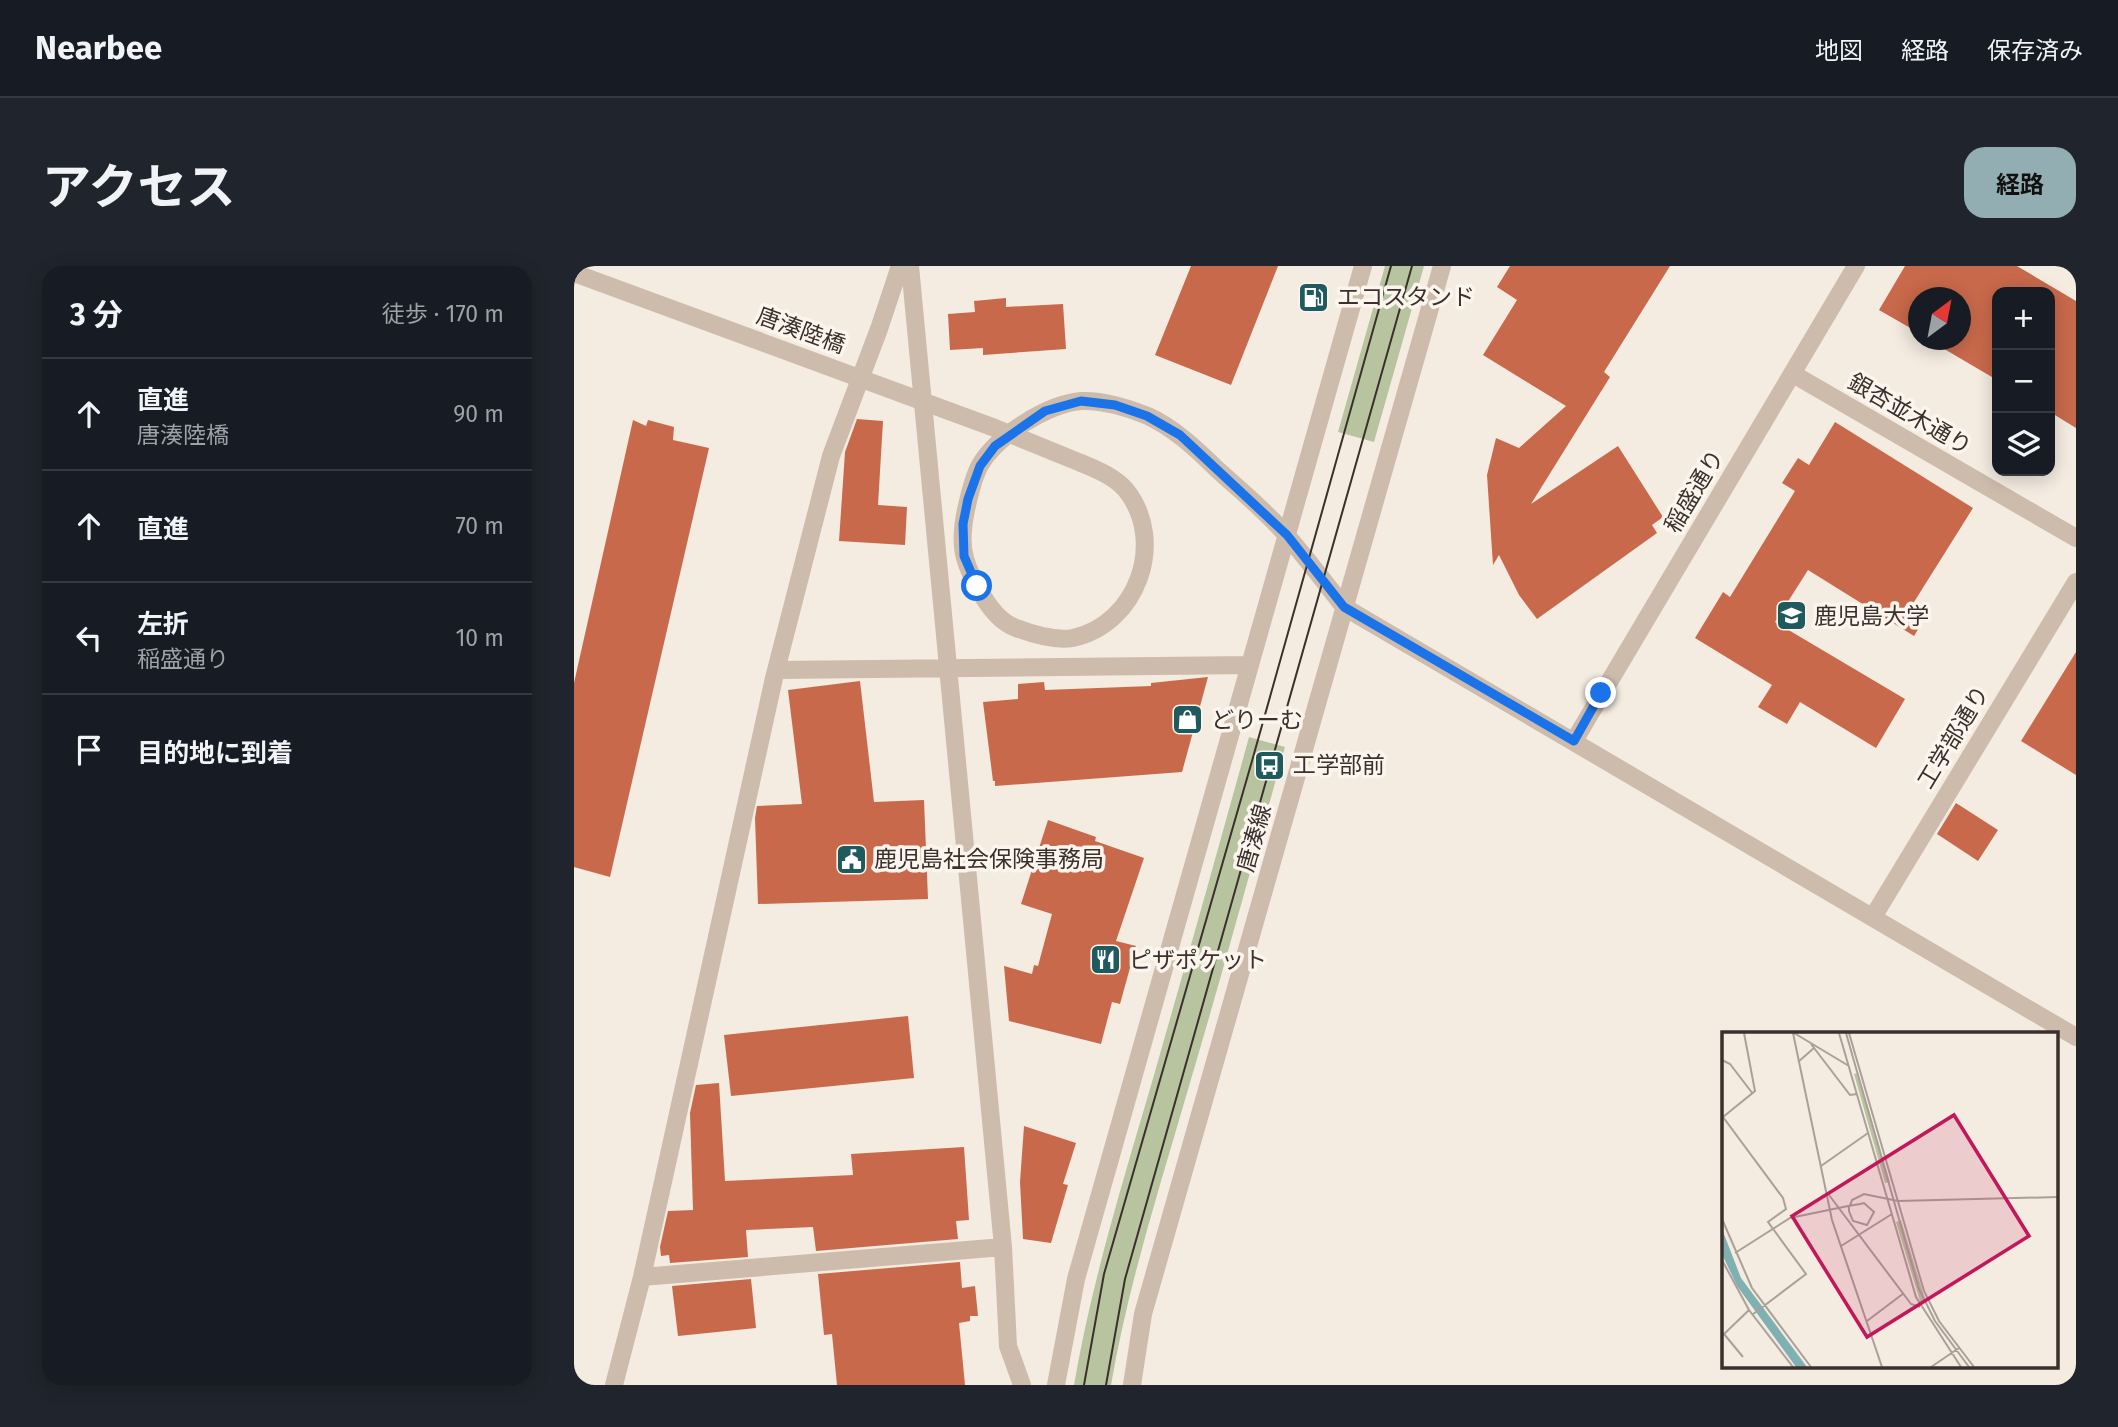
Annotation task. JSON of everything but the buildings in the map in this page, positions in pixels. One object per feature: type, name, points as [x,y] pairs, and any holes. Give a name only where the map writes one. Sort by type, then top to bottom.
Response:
[{"type":"street","points":[[614,1385],[642,1277],[777,670],[831,456],[900,266]]},
{"type":"street","points":[[910,266],[1003,1247],[1008,1346],[1022,1385]]},
{"type":"street","points":[[1056,1385],[1076,1279],[1363,266]]},
{"type":"street","name":"唐湊線","points":[[1132,1385],[1143,1314],[1442,266]]},
{"type":"street","name":"稲盛通り","points":[[1574,741],[1856,266]]},
{"type":"street","name":"唐湊陸橋","points":[[574,273],[995,428],[1081,463],[1110,477],[1125,490],[1136,508],[1145,534],[1145,554],[1139,581],[1123,606],[1105,625],[1072,638],[1044,636],[1013,627],[989,608],[964,556],[963,524],[968,499],[980,466],[995,446],[1045,411],[1081,401],[1115,405],[1147,416],[1180,435],[1287,535],[1344,607]]},
{"type":"street","name":"銀杏並木通り","points":[[1793,374],[2076,538]]},
{"type":"street","name":"工学部通り","points":[[1873,917],[2076,582]]},
{"type":"street","points":[[1344,607],[2076,1037]]},
{"type":"street","points":[[777,670],[1250,665]]},
{"type":"street","points":[[642,1277],[1003,1247]]},
{"type":"green space","points":[[1385,266],[1424,266],[1374,442],[1338,432]]},
{"type":"green space","points":[[1249,737],[1285,747],[1145,1238],[1111,1385],[1074,1385],[1110,1229]]},
{"type":"tram line","points":[[1084,1385],[1104,1274],[1391,266]]},
{"type":"tram line","points":[[1106,1385],[1125,1279],[1412,266]]},
{"type":"place","name":"エコスタンド","points":[[1314,297]]},
{"type":"place","name":"鹿児島大学","points":[[1791,616]]},
{"type":"place","name":"どりーむ","points":[[1188,720]]},
{"type":"place","name":"工学部前","points":[[1270,765]]},
{"type":"place","name":"鹿児島社会保険事務局","points":[[851,859]]},
{"type":"place","name":"ピザポケット","points":[[1106,960]]},
{"type":"route","points":[[977,586],[964,556],[963,524],[968,499],[980,466],[995,446],[1045,411],[1081,401],[1115,405],[1147,416],[1180,435],[1287,535],[1344,607],[1574,741],[1601,693]]}]
